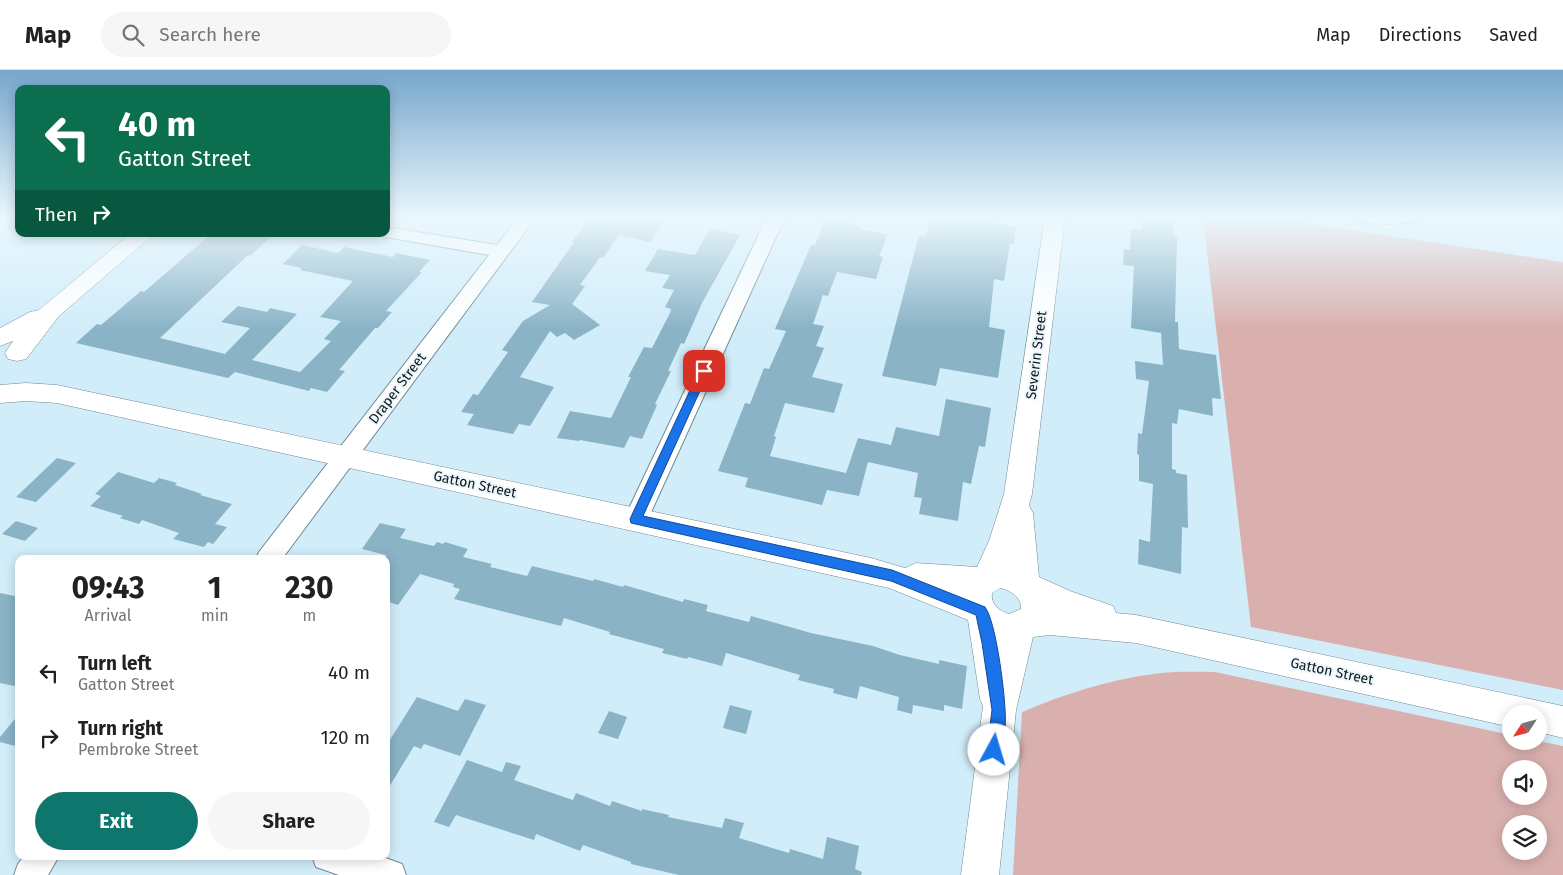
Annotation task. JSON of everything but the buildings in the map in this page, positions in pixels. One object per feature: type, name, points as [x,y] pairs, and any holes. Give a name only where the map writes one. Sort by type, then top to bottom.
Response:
[{"type":"street","points":[[0,387],[16,373],[9,351],[50,311],[118,255]]},
{"type":"street","name":"Draper Street","points":[[271,555],[498,255]]},
{"type":"street","points":[[636,519],[758,255]]},
{"type":"street","name":"Severin Street","points":[[985,579],[1004,541],[1018,494],[1049,255]]},
{"type":"street","name":"Gatton Street","points":[[9,351],[37,381],[57,394]]},
{"type":"street","name":"Gatton Street","points":[[0,394],[26,392],[57,394],[892,576],[982,613]]},
{"type":"street","name":"Severin Street","points":[[1018,494],[1026,584]]},
{"type":"street","points":[[980,875],[998,710],[1023,625],[1034,615],[1036,607],[1035,598],[1026,584],[1005,575],[985,579],[978,586],[976,594],[976,602],[982,613],[998,710]]},
{"type":"street","name":"Gatton Street","points":[[892,576],[985,579]]},
{"type":"street","name":"Gatton Street","points":[[1026,584],[1060,601],[1136,629]]},
{"type":"street","points":[[982,613],[1000,625],[1010,627],[1023,625]]},
{"type":"street","name":"Gatton Street","points":[[1023,625],[1050,621],[1136,629],[1502,709]]},
{"type":"street","points":[[1548,718],[1563,722]]},
{"type":"street","points":[[30,875],[41,860]]},
{"type":"street","points":[[340,860],[391,875]]},
{"type":"shaded area","points":[[1207,255],[1513,255],[1563,262],[1563,690],[1251,627]]},
{"type":"shaded area","points":[[1176,672],[1215,672],[1502,733],[1502,750],[1548,750],[1548,743],[1563,746],[1563,875],[1013,875],[1022,712],[1054,699],[1103,684]]},
{"type":"route","points":[[704,371],[636,519],[892,576],[980,611],[983,615],[989,643],[998,710],[994,750]]}]
